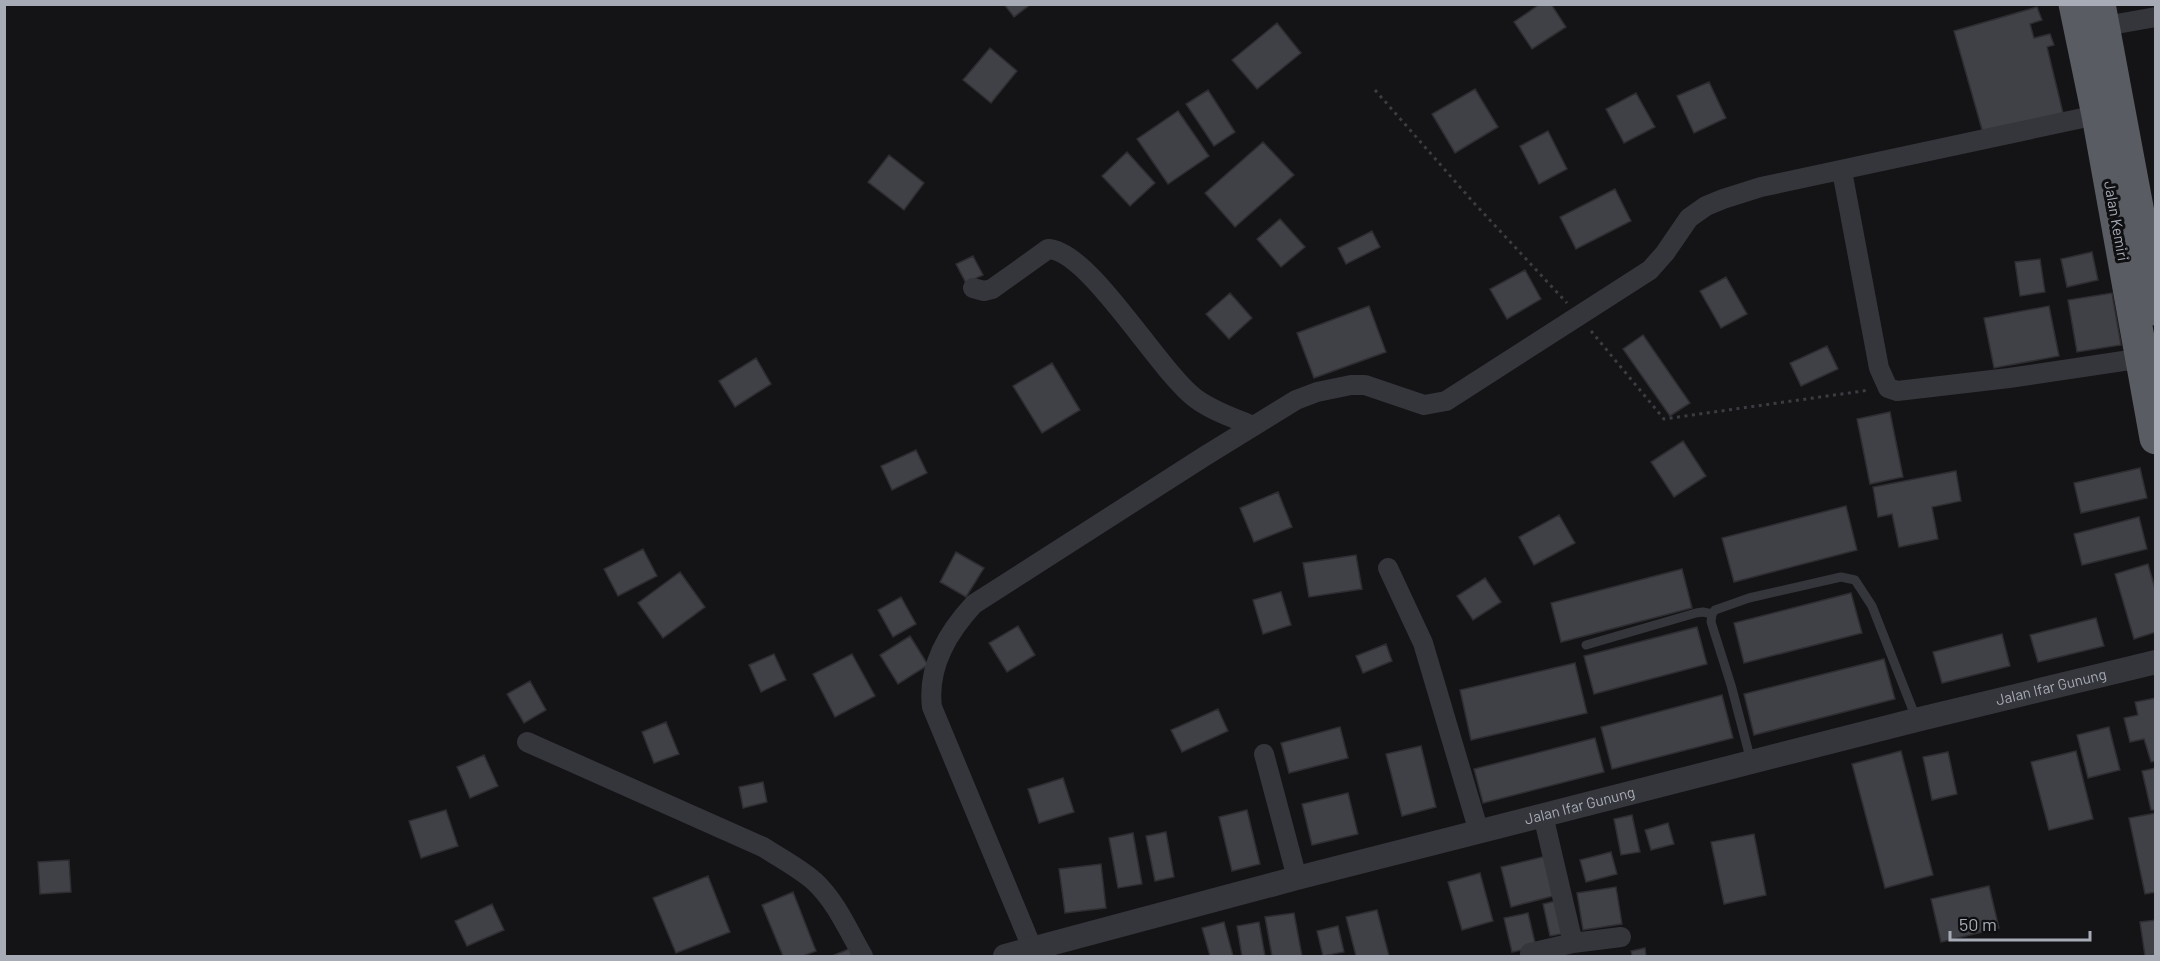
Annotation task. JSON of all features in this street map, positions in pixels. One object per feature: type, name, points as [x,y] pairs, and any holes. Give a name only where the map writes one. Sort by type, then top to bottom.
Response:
[{"type":"highway","name":"Jalan Kemiri","points":[[2089,16],[2109,113],[2156,309]]},
{"type":"highway","name":"Jalan Kemiri","points":[[2109,113],[2148,357],[2155,437]]},
{"type":"street","points":[[2089,16],[2156,17]]},
{"type":"street","points":[[1033,950],[932,707],[930,690],[938,658],[956,623],[974,604],[1296,400],[1317,392],[1351,385],[1365,385],[1424,405],[1446,401],[1650,270],[1665,253],[1689,218],[1706,206],[1761,187],[2109,113]]},
{"type":"street","points":[[1842,171],[1879,368],[1888,388],[1897,391],[2009,378],[2148,357]]},
{"type":"street","points":[[973,288],[984,291],[992,289],[1048,249],[1055,249],[1069,257],[1092,278],[1175,378],[1195,398],[1219,412],[1253,426]]},
{"type":"street","points":[[1388,568],[1423,643],[1479,832]]},
{"type":"street","name":"Jalan Ifar Gunung","points":[[1005,957],[1297,878],[1916,720],[2156,662]]},
{"type":"street","points":[[527,742],[763,847],[799,869],[830,899],[863,957]]},
{"type":"street","points":[[1264,754],[1297,878]]},
{"type":"street","points":[[1543,815],[1574,943]]},
{"type":"street","points":[[1530,953],[1574,943],[1621,937]]},
{"type":"lane","points":[[1752,763],[1711,622],[1712,614],[1721,606],[1761,595],[1841,577],[1855,580],[1872,606],[1916,720]]},
{"type":"lane","points":[[1586,645],[1696,613],[1712,614]]},
{"type":"path","points":[[1376,90],[1474,203],[1579,316],[1664,419],[1888,388]]},
{"type":"building","points":[[1004,4],[1031,4],[1014,17]]},
{"type":"building","points":[[1540,4],[1551,4],[1566,27],[1532,49],[1514,22]]},
{"type":"building","points":[[2037,7],[2042,20],[2030,24],[2034,38],[2050,34],[2054,45],[2047,47],[2063,113],[1983,133],[1954,31]]},
{"type":"building","points":[[1277,23],[1301,53],[1257,89],[1232,60]]},
{"type":"building","points":[[990,48],[1017,71],[991,103],[963,80]]},
{"type":"building","points":[[1709,82],[1726,118],[1694,133],[1677,96]]},
{"type":"building","points":[[1475,89],[1498,127],[1455,153],[1432,114]]},
{"type":"building","points":[[1208,90],[1235,132],[1214,146],[1186,104]]},
{"type":"building","points":[[1636,93],[1655,127],[1624,143],[1606,109]]},
{"type":"building","points":[[1178,111],[1209,156],[1168,184],[1137,139]]},
{"type":"building","points":[[1548,131],[1567,169],[1539,184],[1520,146]]},
{"type":"building","points":[[1263,142],[1294,175],[1235,227],[1205,193]]},
{"type":"building","points":[[1127,152],[1155,183],[1130,206],[1102,176]]},
{"type":"building","points":[[889,155],[924,183],[904,210],[868,182]]},
{"type":"building","points":[[1615,189],[1631,221],[1576,249],[1560,217]]},
{"type":"building","points":[[1280,219],[1305,247],[1281,267],[1257,239]]},
{"type":"building","points":[[1372,231],[1380,247],[1346,264],[1338,248]]},
{"type":"building","points":[[2092,252],[2098,280],[2067,287],[2061,259]]},
{"type":"building","points":[[973,256],[983,275],[966,283],[956,264]]},
{"type":"building","points":[[2040,259],[2045,292],[2020,296],[2015,262]]},
{"type":"building","points":[[1525,270],[1541,299],[1507,319],[1490,289]]},
{"type":"building","points":[[1726,277],[1747,314],[1721,328],[1700,291]]},
{"type":"building","points":[[1230,293],[1252,318],[1229,339],[1206,314]]},
{"type":"building","points":[[2112,293],[2121,345],[2077,352],[2068,300]]},
{"type":"building","points":[[1369,306],[1386,352],[1314,378],[1297,333]]},
{"type":"building","points":[[2049,306],[2059,356],[1994,368],[1984,318]]},
{"type":"building","points":[[1643,335],[1690,403],[1670,416],[1623,349]]},
{"type":"building","points":[[1827,346],[1838,369],[1801,386],[1790,363]]},
{"type":"building","points":[[756,358],[771,384],[735,407],[719,381]]},
{"type":"building","points":[[1052,363],[1080,410],[1042,433],[1013,386]]},
{"type":"building","points":[[1890,412],[1903,477],[1870,484],[1857,419]]},
{"type":"building","points":[[1683,441],[1706,476],[1674,497],[1651,462]]},
{"type":"building","points":[[916,450],[927,473],[892,490],[881,466]]},
{"type":"building","points":[[2140,468],[2147,498],[2081,513],[2074,483]]},
{"type":"building","points":[[1956,471],[1961,501],[1932,507],[1938,539],[1899,547],[1892,514],[1878,517],[1873,487]]},
{"type":"building","points":[[1278,492],[1292,527],[1254,542],[1240,508]]},
{"type":"building","points":[[1846,506],[1857,550],[1734,582],[1722,538]]},
{"type":"building","points":[[1559,515],[1575,543],[1534,565],[1519,537]]},
{"type":"building","points":[[2139,517],[2147,549],[2082,565],[2074,534]]},
{"type":"building","points":[[643,549],[657,576],[618,596],[604,569]]},
{"type":"building","points":[[956,552],[984,568],[966,597],[940,582]]},
{"type":"building","points":[[1356,555],[1362,589],[1309,597],[1303,563]]},
{"type":"building","points":[[2148,564],[2156,592],[2156,632],[2134,639],[2115,574]]},
{"type":"building","points":[[1682,569],[1692,608],[1561,642],[1551,603]]},
{"type":"building","points":[[680,572],[705,607],[663,638],[638,603]]},
{"type":"building","points":[[1485,578],[1501,602],[1473,620],[1457,596]]},
{"type":"building","points":[[1281,592],[1291,625],[1263,634],[1253,600]]},
{"type":"building","points":[[1851,593],[1862,633],[1744,663],[1734,623]]},
{"type":"building","points":[[901,597],[916,624],[893,637],[878,610]]},
{"type":"building","points":[[2096,618],[2104,646],[2038,662],[2030,635]]},
{"type":"building","points":[[1018,626],[1035,655],[1007,672],[989,643]]},
{"type":"building","points":[[1697,627],[1707,664],[1594,694],[1584,656]]},
{"type":"building","points":[[2002,634],[2010,666],[1942,683],[1933,652]]},
{"type":"building","points":[[910,636],[928,665],[898,684],[880,655]]},
{"type":"building","points":[[1386,644],[1392,661],[1363,673],[1356,656]]},
{"type":"building","points":[[774,654],[786,680],[761,692],[749,665]]},
{"type":"building","points":[[852,654],[875,696],[835,717],[813,674]]},
{"type":"building","points":[[1884,659],[1895,699],[1754,735],[1744,694]]},
{"type":"building","points":[[1575,663],[1587,713],[1471,740],[1460,690]]},
{"type":"building","points":[[530,681],[546,710],[524,723],[507,694]]},
{"type":"building","points":[[1722,695],[1733,738],[1612,769],[1601,727]]},
{"type":"building","points":[[2156,698],[2156,761],[2151,762],[2144,739],[2130,742],[2124,718],[2138,715],[2135,702]]},
{"type":"building","points":[[1218,709],[1228,731],[1182,752],[1171,730]]},
{"type":"building","points":[[666,722],[679,754],[654,763],[642,732]]},
{"type":"building","points":[[1340,727],[1348,758],[1289,773],[1281,743]]},
{"type":"building","points":[[2109,727],[2120,770],[2088,778],[2077,735]]},
{"type":"building","points":[[1595,738],[1604,772],[1483,803],[1474,769]]},
{"type":"building","points":[[1421,746],[1436,807],[1402,816],[1386,754]]},
{"type":"building","points":[[1901,751],[1933,875],[1885,888],[1852,764]]},
{"type":"building","points":[[2076,751],[2093,819],[2049,830],[2031,762]]},
{"type":"building","points":[[1948,752],[1957,794],[1932,800],[1923,757]]},
{"type":"building","points":[[484,755],[498,786],[470,798],[457,767]]},
{"type":"building","points":[[2156,768],[2156,810],[2151,810],[2142,771]]},
{"type":"building","points":[[1063,778],[1074,812],[1039,823],[1028,789]]},
{"type":"building","points":[[763,782],[767,802],[743,808],[739,787]]},
{"type":"building","points":[[1348,793],[1358,834],[1312,845],[1302,804]]},
{"type":"building","points":[[446,810],[458,846],[421,858],[409,821]]},
{"type":"building","points":[[1247,810],[1260,864],[1232,871],[1219,817]]},
{"type":"building","points":[[2156,813],[2156,892],[2145,894],[2129,818]]},
{"type":"building","points":[[1632,815],[1640,852],[1621,855],[1614,819]]},
{"type":"building","points":[[1668,823],[1674,844],[1651,850],[1645,830]]},
{"type":"building","points":[[1166,832],[1174,877],[1155,881],[1146,836]]},
{"type":"building","points":[[1133,833],[1142,884],[1118,888],[1109,838]]},
{"type":"building","points":[[1754,834],[1766,895],[1724,904],[1711,842]]},
{"type":"building","points":[[1611,852],[1617,874],[1586,882],[1580,860]]},
{"type":"building","points":[[1551,855],[1561,894],[1511,907],[1501,867]]},
{"type":"building","points":[[69,860],[71,892],[40,894],[38,862]]},
{"type":"building","points":[[1101,864],[1106,908],[1065,913],[1059,869]]},
{"type":"building","points":[[1480,873],[1493,921],[1462,930],[1448,882]]},
{"type":"building","points":[[708,876],[730,932],[676,953],[653,898]]},
{"type":"building","points":[[1989,886],[1999,928],[1941,942],[1931,899]]},
{"type":"building","points":[[1616,887],[1622,924],[1583,930],[1577,893]]},
{"type":"building","points":[[793,892],[816,951],[803,956],[783,956],[762,905]]},
{"type":"building","points":[[1560,900],[1567,933],[1550,936],[1543,904]]},
{"type":"building","points":[[492,904],[504,930],[467,946],[455,921]]},
{"type":"building","points":[[1377,910],[1389,956],[1356,956],[1346,917]]},
{"type":"building","points":[[1294,913],[1302,956],[1272,956],[1265,917]]},
{"type":"building","points":[[1528,913],[1536,947],[1512,952],[1504,918]]},
{"type":"building","points":[[2156,920],[2156,956],[2145,956],[2140,922]]},
{"type":"building","points":[[1224,922],[1233,956],[1210,956],[1202,928]]},
{"type":"building","points":[[1259,922],[1265,956],[1242,956],[1237,926]]},
{"type":"building","points":[[1338,926],[1344,952],[1323,956],[1317,931]]},
{"type":"building","points":[[1645,948],[1646,956],[1632,956],[1631,951]]},
{"type":"building","points":[[849,949],[852,956],[832,956]]}]
